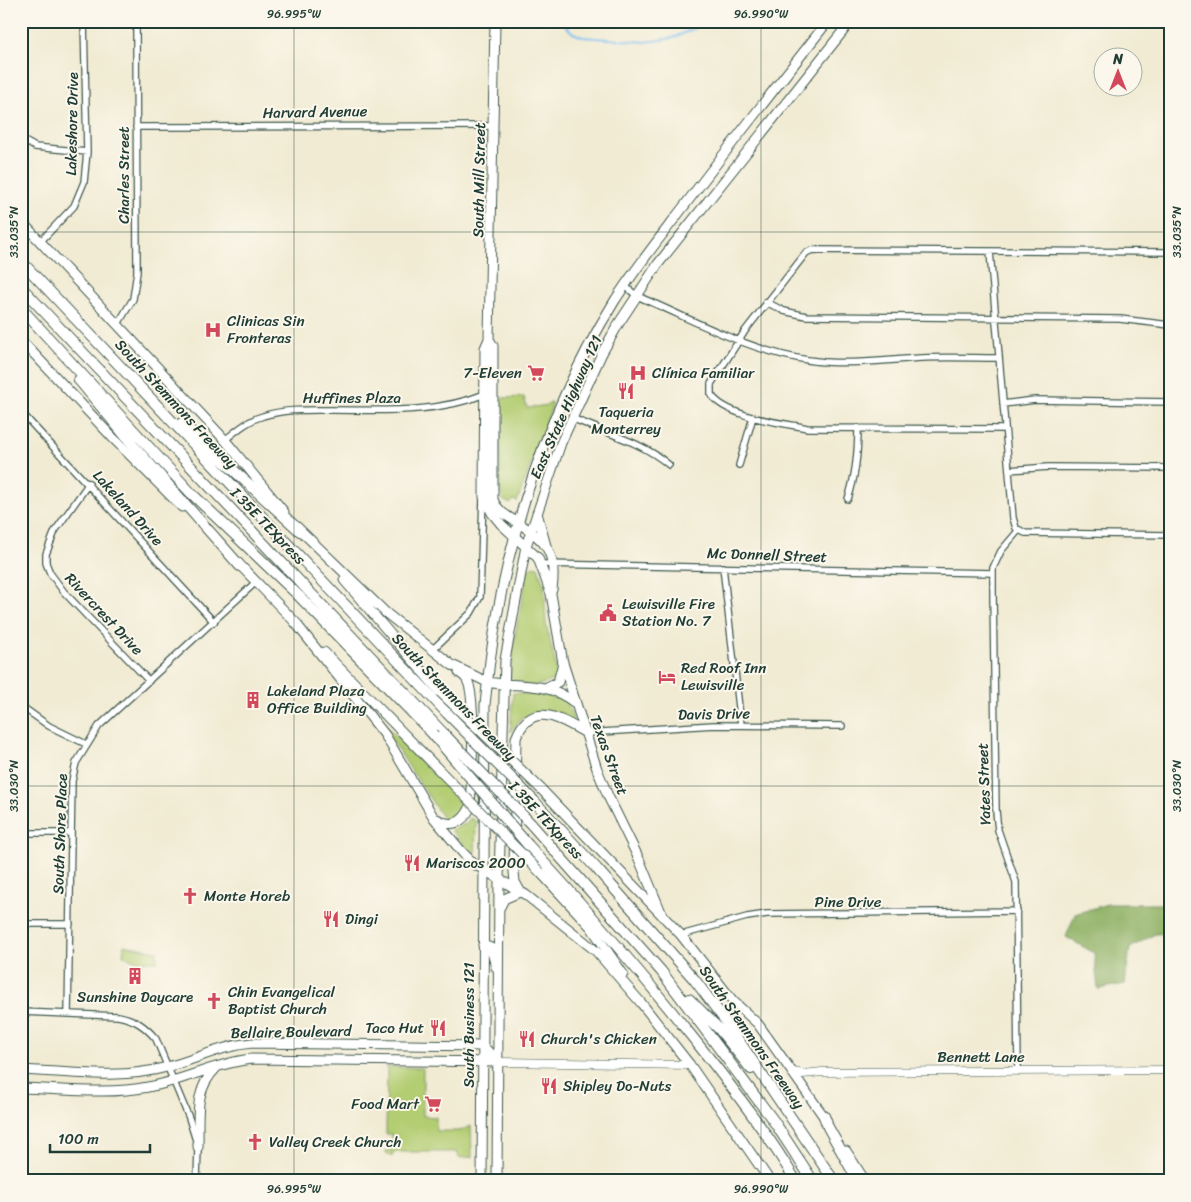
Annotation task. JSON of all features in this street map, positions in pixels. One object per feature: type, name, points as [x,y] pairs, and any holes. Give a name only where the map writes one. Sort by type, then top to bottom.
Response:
[{"type":"highway","name":"South Stemmons Freeway","points":[[21,261],[447,713],[534,801],[597,869],[694,979],[724,1018],[834,1181]]},
{"type":"highway","name":"I 35E TEXpress","points":[[21,287],[437,733],[531,824],[661,971],[773,1120],[813,1181]]},
{"type":"highway","points":[[21,308],[133,445],[240,566]]},
{"type":"highway","points":[[21,308],[191,493],[299,596],[437,733],[528,845],[592,914],[654,987],[758,1122],[796,1181]]},
{"type":"highway","points":[[115,361],[300,531]]},
{"type":"highway","points":[[190,466],[289,575],[299,596]]},
{"type":"highway","points":[[661,971],[719,1029],[792,1120]]},
{"type":"highway","points":[[824,1116],[828,1127],[858,1181]]},
{"type":"main road","name":"South Mill Street","points":[[495,21],[489,339],[493,346],[489,393],[488,485],[484,497],[492,514],[513,536],[526,546]]},
{"type":"main road","name":"East State Highway 121","points":[[500,880],[504,685],[510,625],[526,546],[572,418],[602,354],[658,264],[851,21]]},
{"type":"main road","name":"East State Highway 121","points":[[484,870],[485,705],[488,660],[513,536],[547,436],[600,327],[625,286],[779,82],[825,25]]},
{"type":"main road","points":[[825,25],[837,39]]},
{"type":"main road","points":[[779,82],[792,96]]},
{"type":"main road","points":[[701,185],[714,195]]},
{"type":"main road","name":"South Stemmons Freeway","points":[[21,221],[225,440],[300,531],[386,613],[452,665],[487,682],[504,685],[547,687]]},
{"type":"main road","points":[[21,340],[113,438],[591,926],[642,1004]]},
{"type":"main road","name":"South Mill Street","points":[[488,485],[496,507],[531,532]]},
{"type":"main road","points":[[537,511],[546,546]]},
{"type":"main road","name":"Texas Street","points":[[531,532],[546,546],[554,564],[551,594]]},
{"type":"main road","name":"Texas Street","points":[[526,546],[541,564],[551,594],[564,664],[575,703],[608,796],[639,859],[663,917]]},
{"type":"main road","name":"South Stemmons Freeway","points":[[322,553],[440,692],[541,789],[681,935],[733,1001],[758,1024],[824,1116],[865,1181]]},
{"type":"main road","points":[[294,621],[385,735],[434,818],[462,852],[484,870],[520,892],[585,941],[642,1004],[690,1065],[770,1181]]},
{"type":"main road","points":[[547,687],[558,682],[564,664]]},
{"type":"main road","points":[[434,818],[444,824],[454,824],[463,819],[470,808],[472,760],[471,692],[468,681],[452,665]]},
{"type":"main road","points":[[547,687],[563,693],[575,703]]},
{"type":"main road","points":[[520,892],[515,882],[514,872],[516,738],[520,729],[530,718],[544,715],[563,720],[586,733]]},
{"type":"main road","name":"South Business 121","points":[[482,1181],[484,870]]},
{"type":"main road","name":"South Business 121","points":[[497,1181],[500,880]]},
{"type":"main road","points":[[499,909],[504,899],[520,892]]},
{"type":"main road","points":[[483,945],[491,948],[499,977]]},
{"type":"main road","points":[[303,1060],[304,1043]]},
{"type":"main road","name":"Bellaire Boulevard","points":[[21,1070],[130,1073],[168,1067],[228,1046],[304,1043],[482,1046]]},
{"type":"main road","points":[[482,1046],[498,1062]]},
{"type":"main road","name":"Bellaire Boulevard","points":[[21,1088],[128,1090],[173,1081],[252,1059],[498,1062]]},
{"type":"main road","points":[[198,1147],[201,1088],[206,1078],[218,1067]]},
{"type":"street","points":[[50,21],[274,21]]},
{"type":"street","name":"Lakeshore Drive","points":[[40,242],[74,206],[84,182],[87,152],[84,21]]},
{"type":"street","name":"Charles Street","points":[[118,324],[133,300],[137,272],[136,21]]},
{"type":"street","name":"Harvard Avenue","points":[[136,127],[494,126]]},
{"type":"street","points":[[21,139],[35,147],[87,152]]},
{"type":"street","points":[[1005,429],[808,428],[753,417],[720,404],[711,394],[713,379],[766,302],[806,253],[812,250],[1170,252]]},
{"type":"street","points":[[990,252],[1013,518],[1018,531],[1034,534],[1170,535]]},
{"type":"street","points":[[625,286],[637,296],[761,349],[810,360],[884,362],[923,358],[999,358]]},
{"type":"street","points":[[766,302],[784,311],[806,316],[1120,319],[1170,325]]},
{"type":"street","name":"Huffines Plaza","points":[[225,440],[255,419],[290,410],[421,410],[468,400],[489,393]]},
{"type":"street","points":[[1002,404],[1035,400],[1170,402]]},
{"type":"street","name":"Lakeland Drive","points":[[21,412],[89,483],[214,622]]},
{"type":"street","points":[[739,465],[753,417]]},
{"type":"street","points":[[21,424],[27,418]]},
{"type":"street","points":[[572,418],[638,444],[657,455],[669,465]]},
{"type":"street","points":[[848,499],[858,458],[858,428]]},
{"type":"street","points":[[1009,470],[1048,467],[1170,468]]},
{"type":"street","name":"Rivercrest Drive","points":[[89,483],[55,531],[46,554],[46,563],[50,573],[64,592],[149,681]]},
{"type":"street","name":"South Mill Street","points":[[432,649],[471,612],[480,596],[488,485]]},
{"type":"street","name":"Yates Street","points":[[1018,531],[1001,551],[993,573],[996,811],[998,830],[1014,876],[1018,911],[1018,1071]]},
{"type":"street","name":"Mc Donnell Street","points":[[541,564],[993,573]]},
{"type":"street","points":[[723,567],[741,725]]},
{"type":"street","name":"South Shore Place","points":[[68,1014],[72,781],[76,763],[86,744],[99,726],[256,582]]},
{"type":"street","points":[[21,706],[49,726],[86,744]]},
{"type":"street","name":"Davis Drive","points":[[586,733],[741,725],[842,726]]},
{"type":"street","points":[[21,832],[71,833]]},
{"type":"street","name":"Pine Drive","points":[[681,935],[747,917],[767,914],[1018,911]]},
{"type":"street","points":[[23,924],[70,924]]},
{"type":"street","points":[[21,1012],[114,1016],[134,1020],[156,1039],[189,1118],[198,1147],[197,1181]]},
{"type":"street","name":"Bellaire Boulevard","points":[[498,1062],[690,1065]]},
{"type":"street","name":"Bennett Lane","points":[[792,1072],[803,1074],[822,1072],[1170,1070]]},
{"type":"green space","points":[[524,397],[527,408],[548,405],[551,402],[552,406],[517,502],[514,500],[510,504],[503,500],[500,490],[500,402],[502,398]]},
{"type":"green space","points":[[534,566],[538,567],[544,585],[546,624],[558,675],[548,682],[527,685],[514,680],[510,676],[513,646],[528,569]]},
{"type":"green space","points":[[513,693],[555,695],[567,702],[575,724],[535,712],[521,718],[510,732]]},
{"type":"green space","points":[[376,716],[465,807],[460,817],[444,820]]},
{"type":"green space","points":[[470,818],[476,821],[475,858],[451,830],[466,824]]},
{"type":"green space","points":[[1107,904],[1170,904],[1170,933],[1155,934],[1130,948],[1125,984],[1098,989],[1094,953],[1066,937],[1075,914]]},
{"type":"green space","points":[[124,945],[157,951],[157,961],[137,961],[123,955]]},
{"type":"green space","points":[[387,1067],[423,1068],[423,1116],[436,1117],[436,1131],[460,1131],[471,1126],[472,1157],[459,1158],[457,1152],[393,1152],[392,1157],[386,1153],[386,1151],[391,1150],[391,1134],[386,1134]]},
{"type":"waterway","points":[[561,21],[573,33],[583,37],[646,42],[673,38],[711,21]]},
{"type":"place","name":"Clinicas Sin Fronteras","points":[[213,330]]},
{"type":"place","name":"7-Eleven","points":[[536,373]]},
{"type":"place","name":"Clínica Familiar","points":[[638,373]]},
{"type":"place","name":"Taqueria Monterrey","points":[[626,391]]},
{"type":"place","name":"Lewisville Fire Station No. 7","points":[[608,613]]},
{"type":"place","name":"Red Roof Inn Lewisville","points":[[667,677]]},
{"type":"place","name":"Lakeland Plaza Office Building","points":[[253,700]]},
{"type":"place","name":"Mariscos 2000","points":[[412,863]]},
{"type":"place","name":"Monte Horeb","points":[[190,896]]},
{"type":"place","name":"Dingi","points":[[331,919]]},
{"type":"place","name":"Sunshine Daycare","points":[[135,976]]},
{"type":"place","name":"Chin Evangelical Baptist Church","points":[[214,1001]]},
{"type":"place","name":"Taco Hut","points":[[438,1028]]},
{"type":"place","name":"Church's Chicken","points":[[527,1039]]},
{"type":"place","name":"Shipley Do-Nuts","points":[[549,1086]]},
{"type":"place","name":"Food Mart","points":[[433,1104]]},
{"type":"place","name":"Valley Creek Church","points":[[255,1142]]}]
